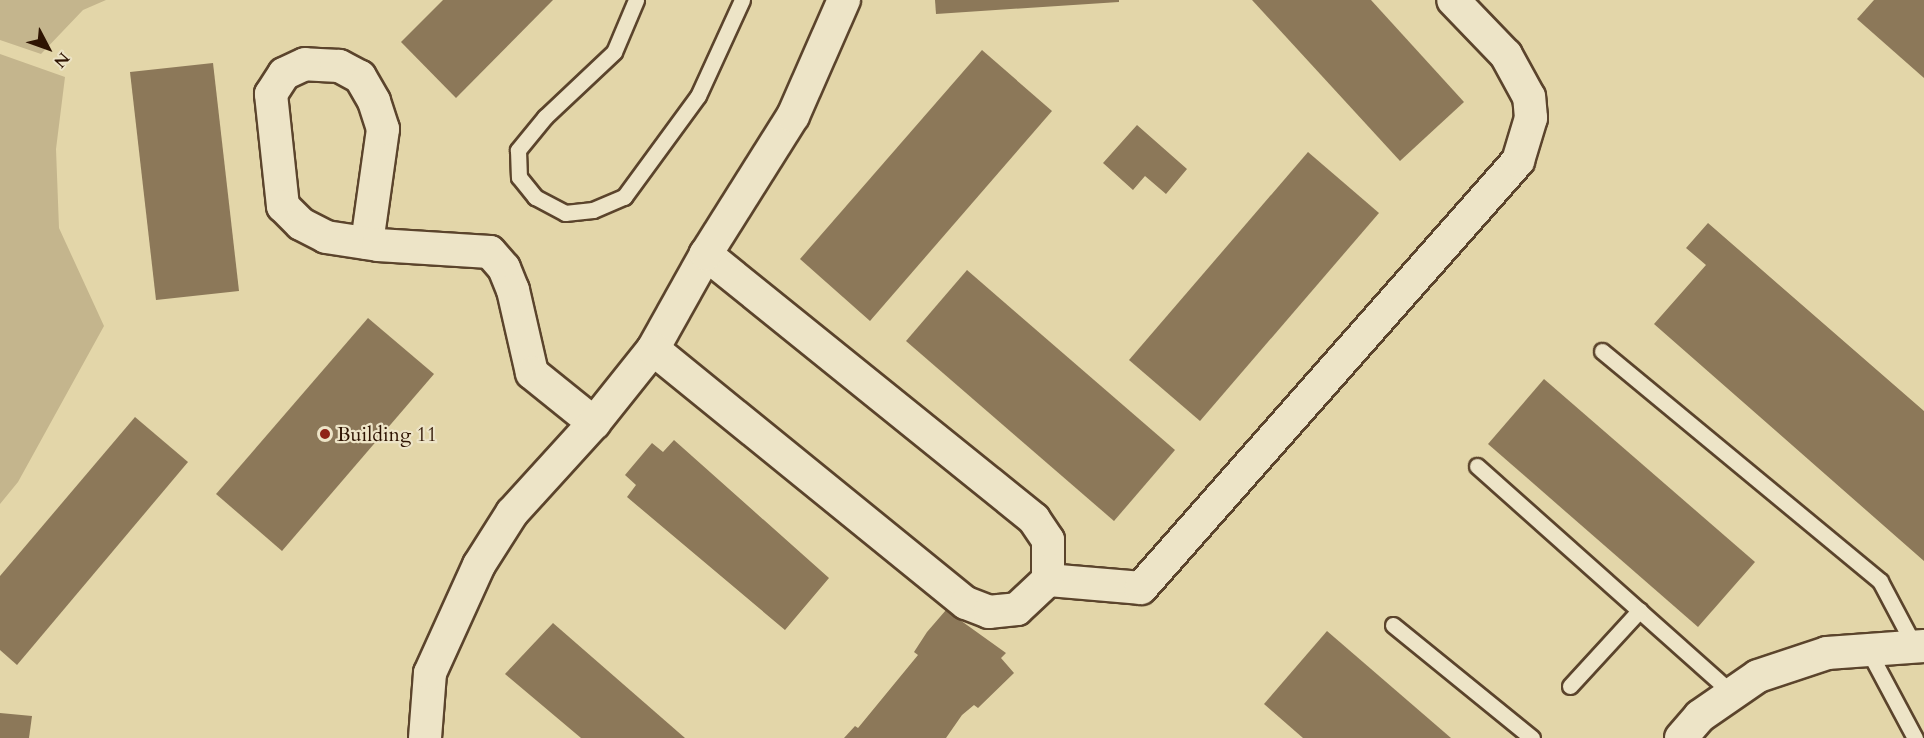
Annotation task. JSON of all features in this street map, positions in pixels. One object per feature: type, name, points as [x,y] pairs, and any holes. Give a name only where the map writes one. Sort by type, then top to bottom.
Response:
[{"type":"street","points":[[425,738],[430,673],[478,565],[512,513],[594,423],[653,349],[706,254],[793,116],[844,0]]},
{"type":"street","points":[[1047,580],[1141,588],[1518,161],[1531,118],[1529,97],[1506,55],[1453,0]]},
{"type":"street","points":[[367,243],[382,129],[374,101],[360,77],[339,66],[305,64],[284,74],[271,94],[283,206],[301,224],[326,237],[367,243],[490,252],[504,268],[513,290],[532,373],[594,423]]},
{"type":"street","points":[[653,349],[966,603],[989,612],[1017,609],[1047,580],[1048,540],[1034,519],[706,254]]},
{"type":"street","points":[[1681,738],[1700,716],[1758,676],[1827,653],[1920,646]]},
{"type":"lane","points":[[636,0],[614,52],[545,117],[518,150],[519,177],[535,196],[565,213],[593,210],[624,197],[698,96],[742,0]]},
{"type":"lane","points":[[1602,351],[1880,581],[1920,646]]},
{"type":"lane","points":[[1477,466],[1733,694]]},
{"type":"lane","points":[[1570,686],[1640,610]]},
{"type":"lane","points":[[1393,625],[1532,738]]},
{"type":"lane","points":[[1868,650],[1915,738]]},
{"type":"shaded area","points":[[0,0],[106,0],[83,10],[41,54],[0,40]]},
{"type":"shaded area","points":[[0,54],[65,77],[56,149],[59,228],[104,326],[18,482],[0,504]]},
{"type":"building","points":[[443,0],[553,0],[456,98],[401,42]]},
{"type":"building","points":[[935,0],[1119,0],[1119,2],[936,14]]},
{"type":"building","points":[[1252,0],[1371,0],[1464,102],[1400,161]]},
{"type":"building","points":[[1874,0],[1924,0],[1924,78],[1857,19]]},
{"type":"building","points":[[982,50],[1052,111],[870,321],[800,259]]},
{"type":"building","points":[[213,63],[239,291],[156,300],[130,72]]},
{"type":"building","points":[[1137,125],[1187,169],[1166,194],[1145,176],[1133,190],[1103,163]]},
{"type":"building","points":[[1308,152],[1379,213],[1200,421],[1129,360]]},
{"type":"building","points":[[1708,223],[1924,411],[1924,561],[1654,324],[1706,265],[1686,248]]},
{"type":"building","points":[[967,270],[1175,450],[1114,521],[906,341]]},
{"type":"building","name":"Building 11","points":[[368,318],[434,374],[282,551],[216,494]]},
{"type":"building","points":[[1544,379],[1755,562],[1698,627],[1488,444]]},
{"type":"building","points":[[135,417],[188,462],[17,665],[0,650],[0,576]]},
{"type":"building","points":[[674,440],[829,578],[785,630],[627,497],[636,485],[625,475],[652,443],[663,452]]},
{"type":"building","points":[[946,610],[1006,653],[1001,658],[1014,673],[978,708],[974,705],[962,715],[946,738],[844,738],[855,726],[858,728],[918,655],[914,652]]},
{"type":"building","points":[[553,623],[685,738],[581,738],[505,674]]},
{"type":"building","points":[[1327,631],[1451,738],[1303,738],[1264,704]]},
{"type":"building","points":[[0,713],[32,716],[29,738],[0,738]]},
{"type":"place","name":"Building 11","points":[[325,434]]}]
